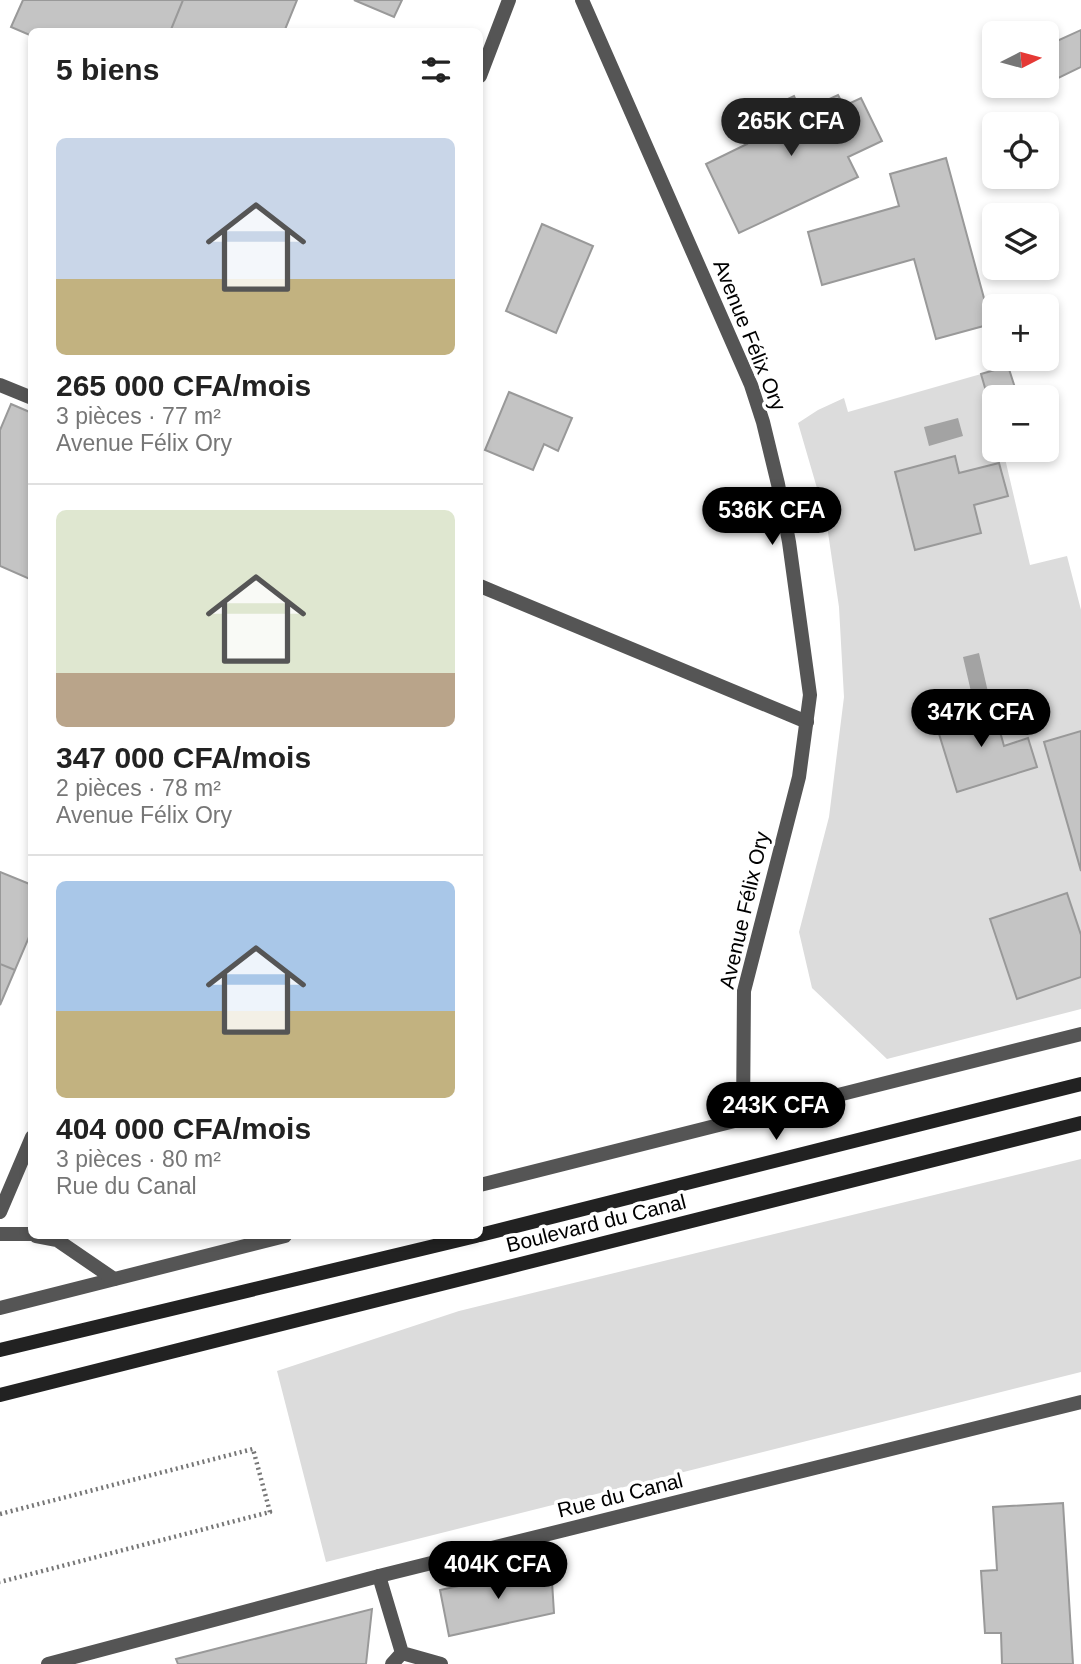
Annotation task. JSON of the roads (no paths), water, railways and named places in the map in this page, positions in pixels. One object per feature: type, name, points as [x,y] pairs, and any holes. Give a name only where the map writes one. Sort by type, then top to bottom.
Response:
[{"type":"main road","points":[[483,1234],[1081,1083]]},
{"type":"main road","name":"Boulevard du Canal","points":[[0,1395],[1081,1123]]},
{"type":"main road","points":[[0,1350],[462,1239]]},
{"type":"street","points":[[483,68],[509,0]]},
{"type":"street","name":"Avenue Félix Ory","points":[[582,0],[746,372],[764,422],[789,542],[810,695],[799,777],[744,991],[743,1118]]},
{"type":"street","points":[[0,385],[28,396]]},
{"type":"street","points":[[483,587],[807,722]]},
{"type":"street","points":[[483,1184],[1081,1034]]},
{"type":"street","points":[[0,1212],[28,1146]]},
{"type":"street","points":[[0,1234],[28,1234]]},
{"type":"street","points":[[57,1239],[114,1279]]},
{"type":"street","points":[[0,1308],[273,1239]]},
{"type":"street","name":"Rue du Canal","points":[[48,1664],[379,1576],[1081,1402]]},
{"type":"street","points":[[379,1576],[397,1659],[441,1664]]}]
